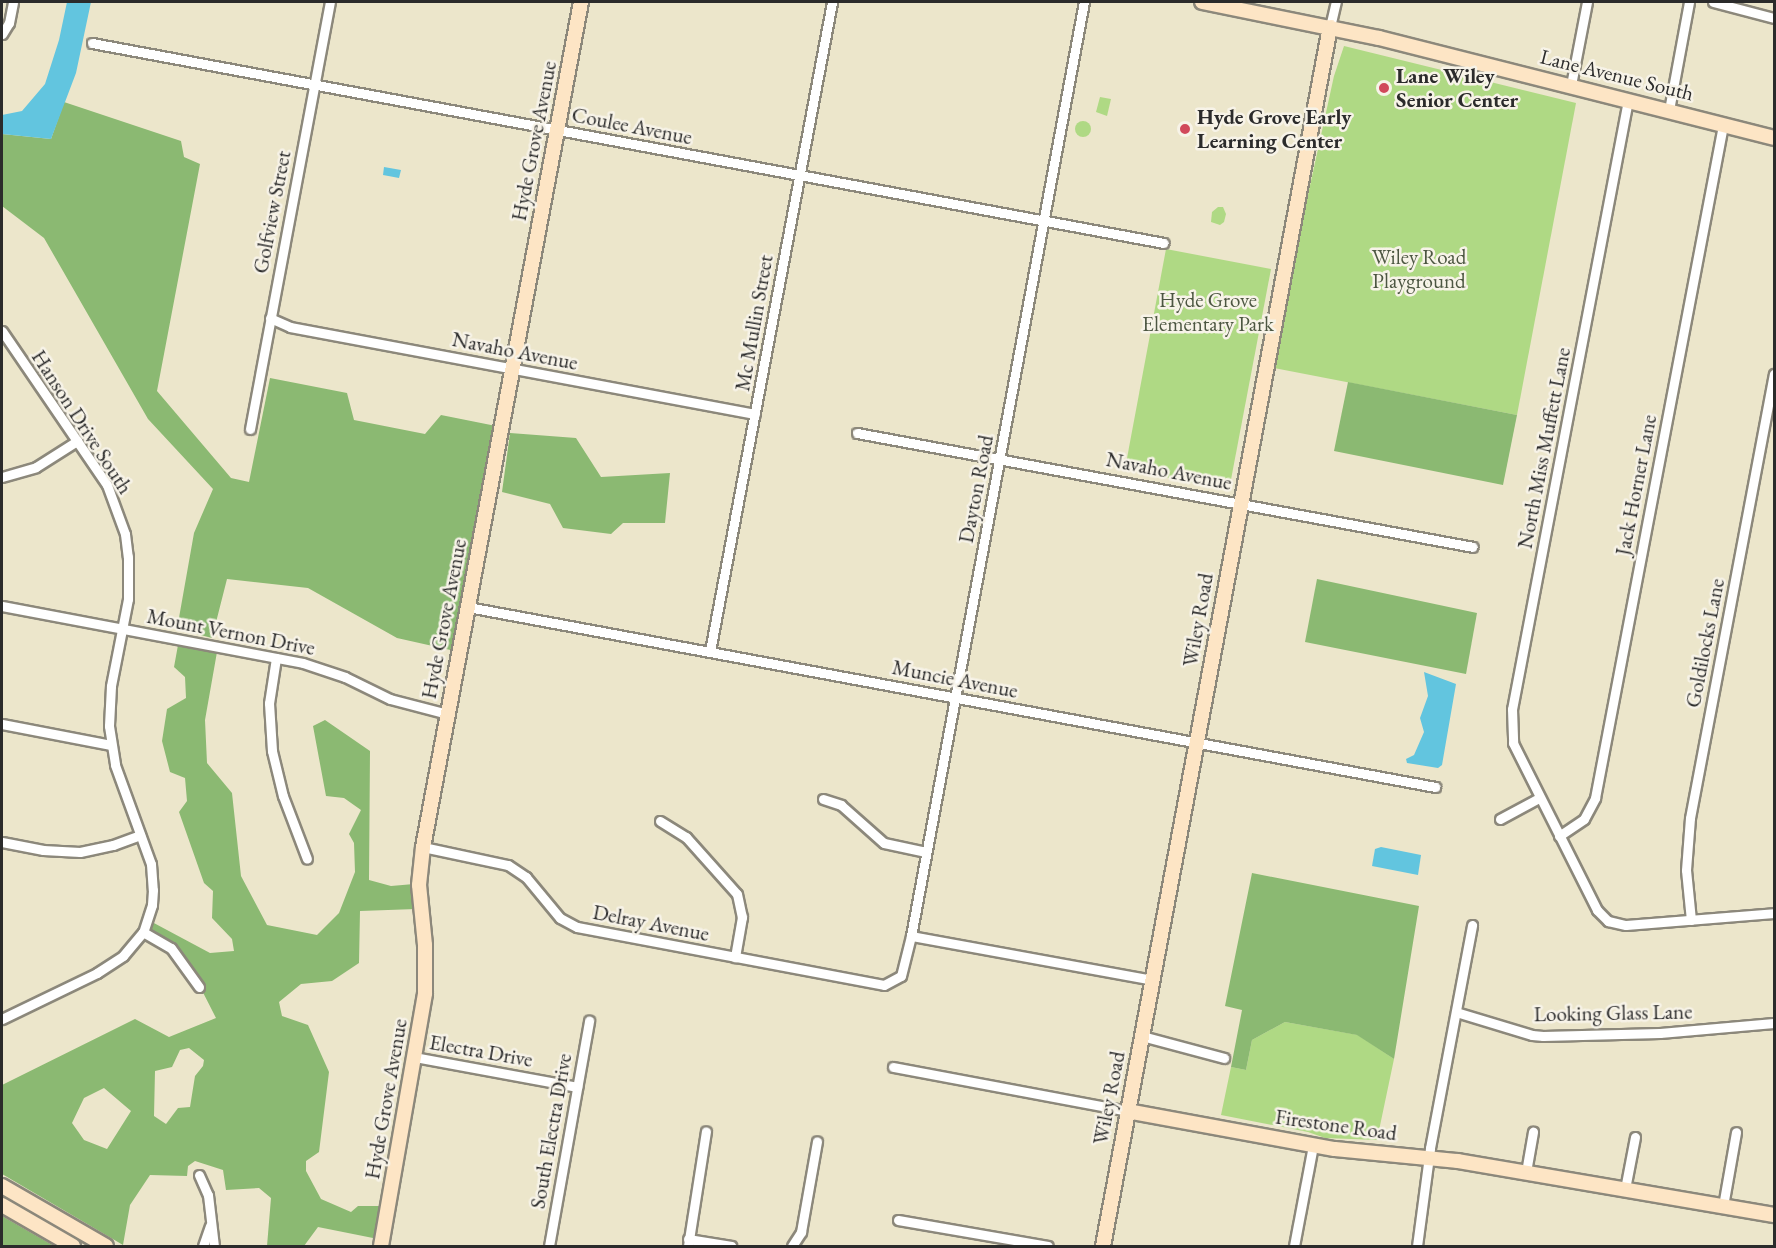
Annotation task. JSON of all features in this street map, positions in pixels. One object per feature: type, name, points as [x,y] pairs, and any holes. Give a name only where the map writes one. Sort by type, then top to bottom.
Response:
[{"type":"street","points":[[2,34],[9,23],[13,2]]},
{"type":"street","name":"Golfview Street","points":[[250,429],[330,2]]},
{"type":"street","name":"Hyde Grove Avenue","points":[[381,1246],[422,1019],[426,967],[419,885],[423,847],[581,2]]},
{"type":"street","name":"Mc Mullin Street","points":[[710,651],[832,2]]},
{"type":"street","name":"Dayton Road","points":[[896,981],[904,970],[911,936],[1084,2]]},
{"type":"street","name":"Lane Avenue South","points":[[1202,2],[1330,27],[1571,85],[1774,138]]},
{"type":"street","name":"Wiley Road","points":[[1102,1246],[1336,2]]},
{"type":"street","points":[[1571,85],[1587,2]]},
{"type":"street","points":[[1668,110],[1689,2]]},
{"type":"street","points":[[1713,2],[1774,18]]},
{"type":"street","name":"Coulee Avenue","points":[[92,43],[1164,243]]},
{"type":"street","name":"North Miss Muffett Lane","points":[[1628,100],[1512,716],[1513,743],[1597,910],[1608,921],[1626,925],[1691,920]]},
{"type":"street","name":"Jack Horner Lane","points":[[1559,836],[1584,819],[1595,798],[1723,125]]},
{"type":"street","name":"Navaho Avenue","points":[[270,318],[290,327],[755,414]]},
{"type":"street","name":"Hanson Drive South","points":[[2,331],[107,485],[125,534],[129,578],[111,686],[111,745],[122,786],[153,876],[152,905],[143,932],[123,956],[110,965],[2,1019]]},
{"type":"street","name":"Goldilocks Lane","points":[[1691,920],[1686,870],[1690,818],[1774,374]]},
{"type":"street","name":"Navaho Avenue","points":[[857,433],[1473,547]]},
{"type":"street","points":[[2,477],[36,467],[77,441]]},
{"type":"street","name":"Mount Vernon Drive","points":[[2,606],[321,668],[390,699],[448,714]]},
{"type":"street","name":"Muncie Avenue","points":[[468,607],[1435,787]]},
{"type":"street","points":[[276,658],[269,703],[272,751],[283,796],[307,859]]},
{"type":"street","points":[[2,724],[111,745]]},
{"type":"street","points":[[1500,819],[1539,798]]},
{"type":"street","points":[[823,799],[841,804],[884,843],[926,852]]},
{"type":"street","points":[[660,821],[686,837],[737,894],[742,917],[735,957]]},
{"type":"street","points":[[2,842],[43,850],[80,852],[113,845],[140,835]]},
{"type":"street","name":"Delray Avenue","points":[[423,847],[508,865],[526,877],[560,918],[577,927],[884,985],[896,981]]},
{"type":"street","points":[[1691,920],[1774,913]]},
{"type":"street","points":[[1417,1246],[1430,1148],[1472,926]]},
{"type":"street","points":[[143,932],[171,948],[199,987]]},
{"type":"street","points":[[911,936],[1152,980]]},
{"type":"street","name":"Looking Glass Lane","points":[[1456,1012],[1523,1033],[1543,1036],[1660,1033],[1774,1023]]},
{"type":"street","name":"South Electra Drive","points":[[549,1246],[589,1021]]},
{"type":"street","points":[[1142,1036],[1224,1058]]},
{"type":"street","name":"Electra Drive","points":[[414,1057],[577,1087]]},
{"type":"street","name":"Firestone Road","points":[[893,1067],[1313,1145],[1430,1158],[1526,1172],[1774,1215]]},
{"type":"street","points":[[706,1131],[688,1243],[731,1246]]},
{"type":"street","points":[[1526,1172],[1533,1132]]},
{"type":"street","points":[[1723,1206],[1736,1132]]},
{"type":"street","points":[[1625,1189],[1635,1137]]},
{"type":"street","points":[[792,1246],[801,1232],[817,1141]]},
{"type":"street","points":[[1294,1246],[1313,1145]]},
{"type":"street","points":[[199,1175],[208,1196],[214,1246]]},
{"type":"street","points":[[2,1186],[105,1246]]},
{"type":"street","points":[[21,1216],[28,1202]]},
{"type":"street","points":[[2,1205],[73,1246]]},
{"type":"street","points":[[898,1220],[1048,1246]]},
{"type":"street","points":[[203,1246],[211,1221]]},
{"type":"green space","name":"Wiley Road Playground","points":[[1344,46],[1576,103],[1517,415],[1274,368],[1293,263],[1334,76]]},
{"type":"green space","points":[[1100,97],[1111,99],[1107,116],[1096,112]]},
{"type":"green space","points":[[64,102],[181,141],[184,157],[200,164],[157,391],[231,478],[249,482],[270,378],[347,393],[354,420],[425,434],[441,415],[496,426],[455,651],[397,638],[308,588],[227,579],[212,638],[177,629],[194,533],[213,489],[148,419],[44,238],[2,206],[2,134],[51,139]]},
{"type":"green space","points":[[1083,121],[1089,123],[1091,129],[1089,135],[1083,137],[1077,135],[1075,129],[1077,123]]},
{"type":"green space","points":[[1218,207],[1223,207],[1226,214],[1224,222],[1220,225],[1211,222],[1212,212]]},
{"type":"green space","name":"Hyde Grove Elementary Park","points":[[1166,249],[1271,269],[1229,490],[1125,469]]},
{"type":"green space","points":[[1348,382],[1517,415],[1503,485],[1334,451]]},
{"type":"green space","points":[[510,433],[576,438],[601,477],[670,473],[665,523],[623,523],[611,534],[563,528],[550,504],[502,492]]},
{"type":"green space","points":[[1317,579],[1477,613],[1466,674],[1305,642]]},
{"type":"green space","points":[[178,645],[217,652],[205,720],[207,763],[232,793],[241,876],[267,925],[317,935],[339,913],[355,872],[354,843],[349,834],[361,810],[344,798],[326,796],[313,726],[325,720],[370,751],[369,880],[391,886],[414,884],[416,909],[360,911],[359,963],[332,981],[301,984],[279,1002],[282,1016],[308,1025],[329,1072],[319,1152],[306,1161],[306,1171],[321,1199],[351,1212],[358,1206],[384,1206],[378,1239],[318,1227],[304,1246],[267,1246],[271,1198],[259,1188],[226,1190],[223,1170],[195,1161],[188,1166],[187,1176],[150,1175],[130,1205],[123,1245],[2,1174],[2,1085],[135,1019],[169,1037],[216,1018],[188,963],[173,946],[150,931],[152,922],[210,953],[234,951],[232,939],[212,918],[213,891],[204,883],[179,812],[187,801],[185,778],[170,772],[162,741],[167,709],[186,698],[185,677],[174,667]],"holes":[[[189,1048],[204,1060],[203,1066],[195,1076],[190,1107],[178,1108],[166,1124],[154,1116],[155,1071],[172,1067],[180,1050]],[[104,1088],[131,1111],[107,1149],[84,1140],[72,1123],[84,1098]]]},
{"type":"green space","points":[[1252,873],[1419,906],[1394,1059],[1357,1035],[1285,1022],[1252,1040],[1246,1070],[1231,1067],[1242,1010],[1225,1006]]},
{"type":"green space","points":[[1285,1022],[1358,1035],[1394,1059],[1377,1140],[1325,1138],[1308,1132],[1221,1115],[1231,1067],[1246,1070],[1252,1040]]},
{"type":"green space","points":[[2,1216],[54,1246],[2,1246]]},
{"type":"water","points":[[67,2],[91,2],[76,73],[51,139],[2,134],[2,115],[22,111],[45,84],[59,40]]},
{"type":"water","points":[[384,167],[401,170],[399,178],[383,175]]},
{"type":"water","points":[[1424,672],[1456,684],[1442,765],[1438,768],[1407,763],[1406,759],[1414,755],[1424,732],[1420,718],[1428,696]]},
{"type":"water","points":[[1381,847],[1421,855],[1418,875],[1372,866],[1375,849]]},
{"type":"place","name":"Lane Wiley Senior Center","points":[[1384,88]]},
{"type":"place","name":"Hyde Grove Early Learning Center","points":[[1185,129]]}]
